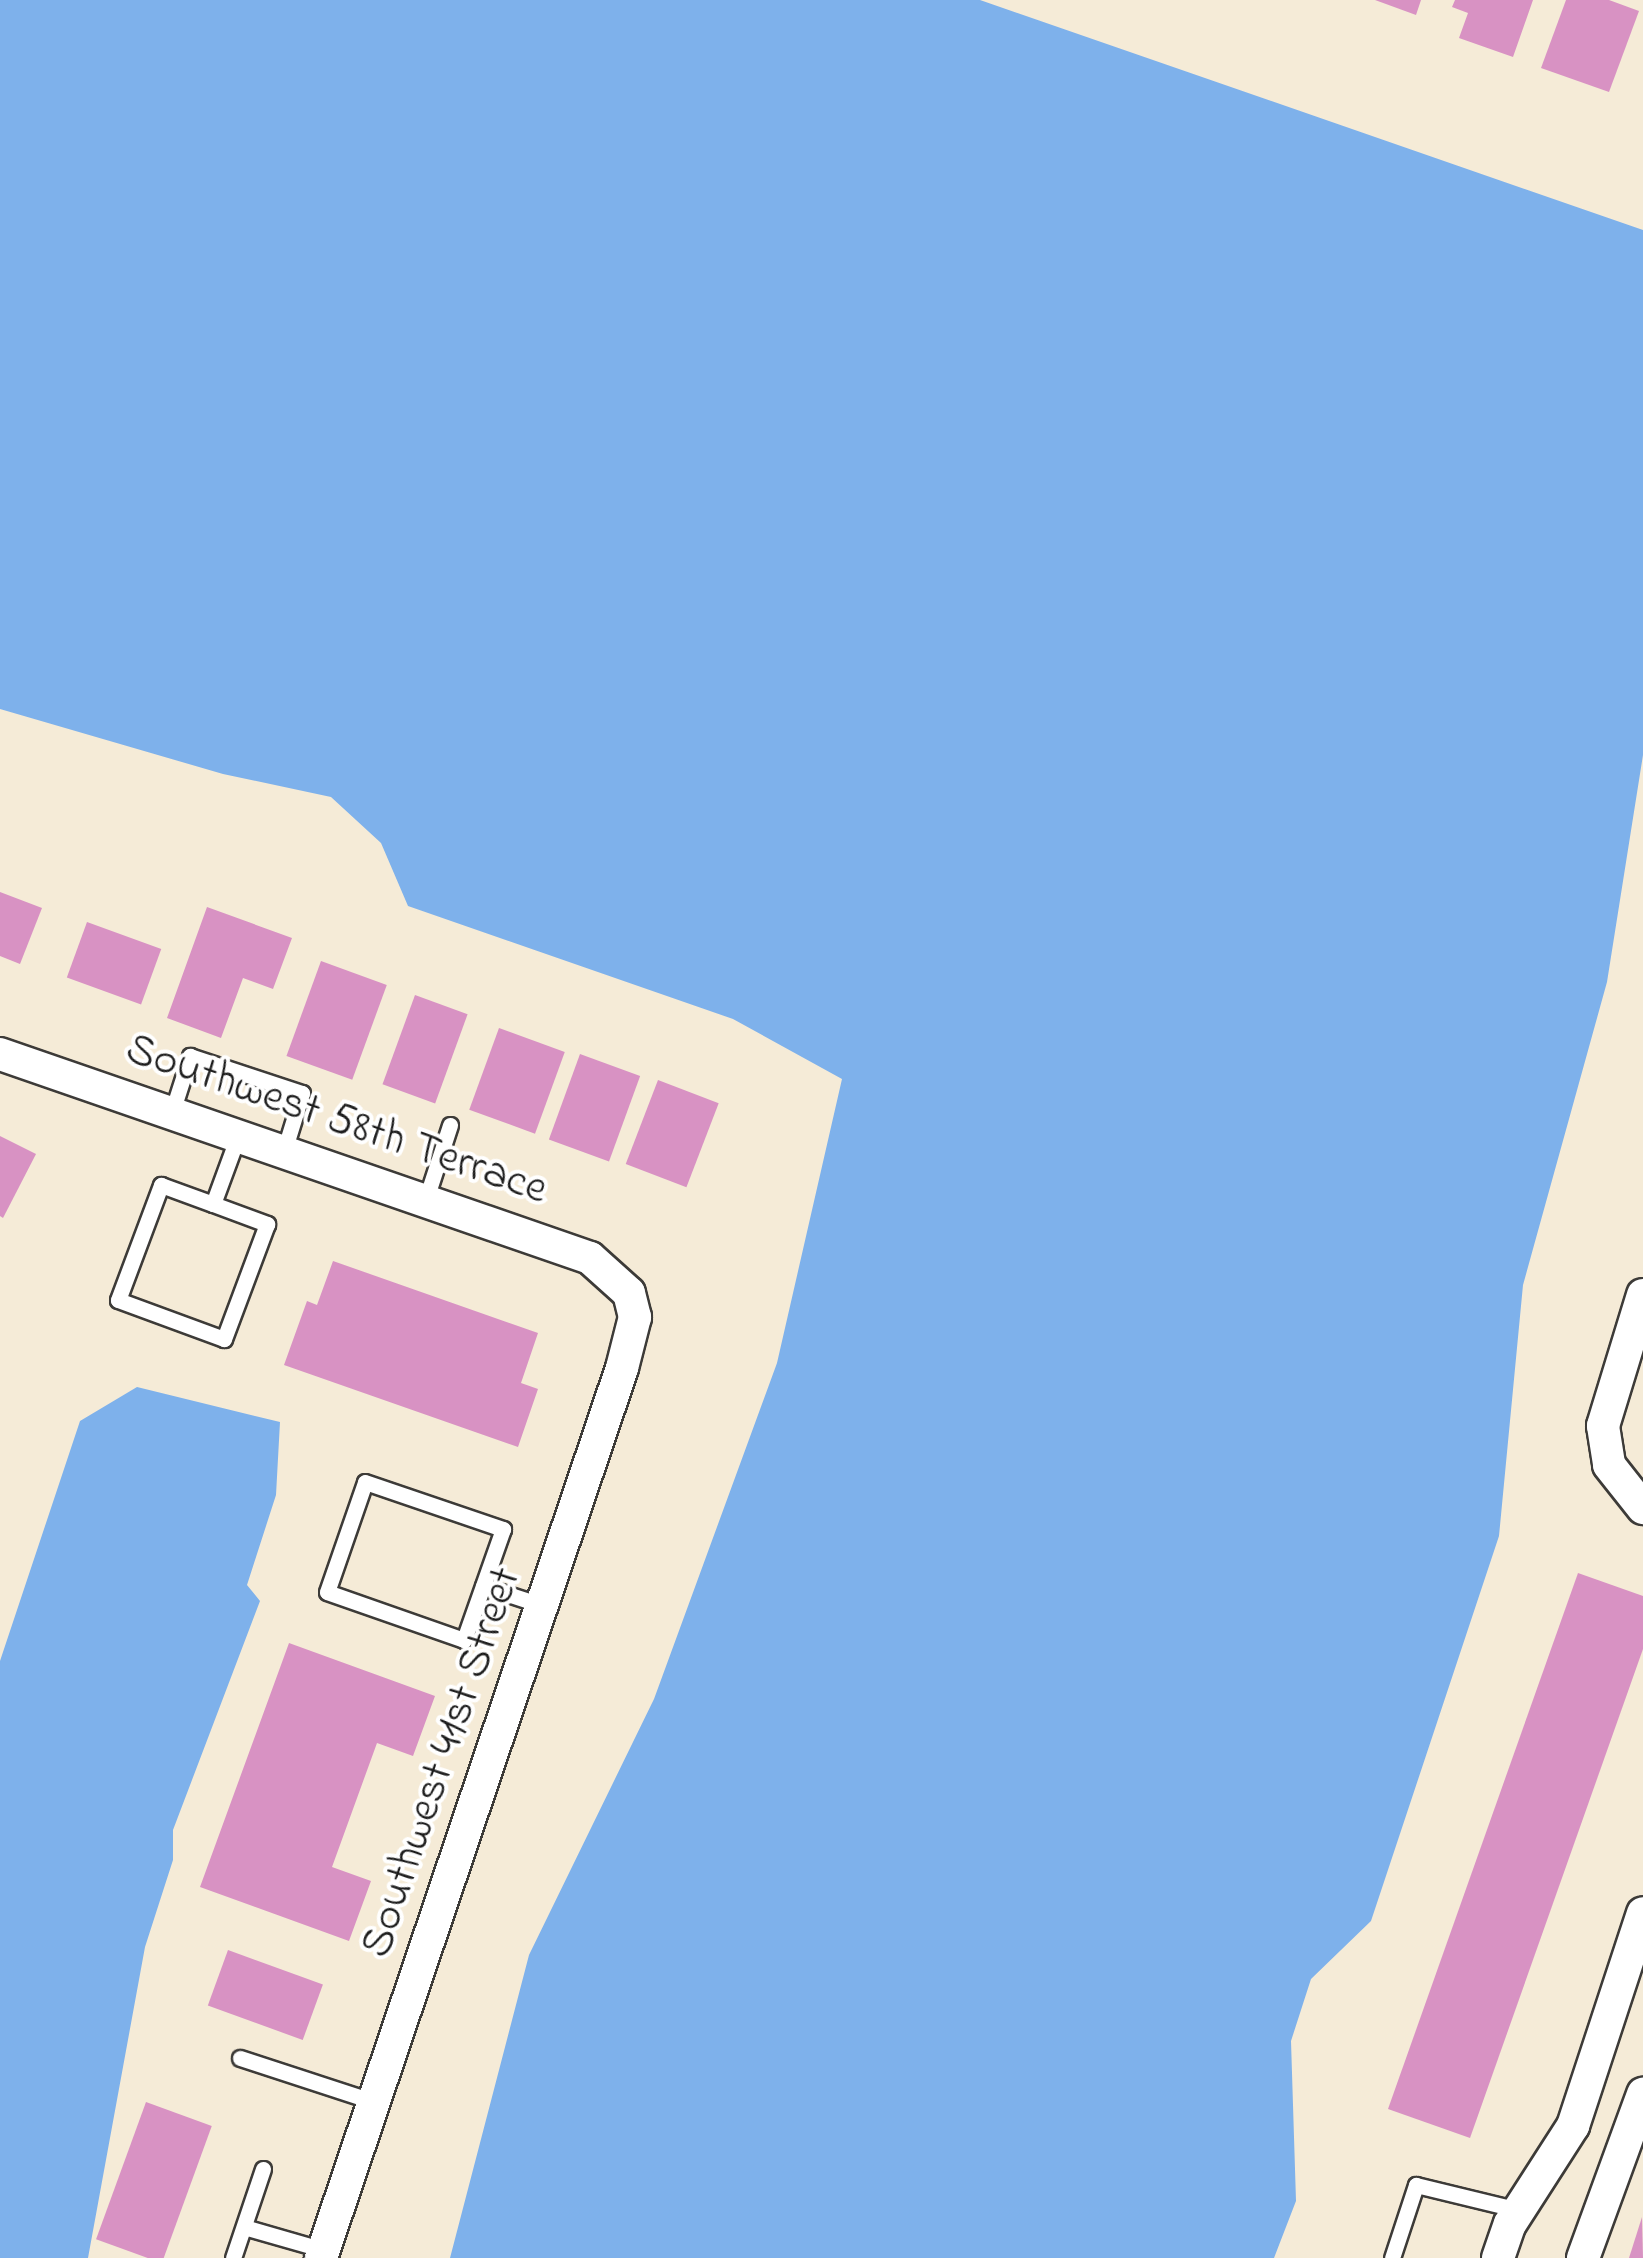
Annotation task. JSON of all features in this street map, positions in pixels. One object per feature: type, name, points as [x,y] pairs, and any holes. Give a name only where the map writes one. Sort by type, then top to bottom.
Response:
[{"type":"street","name":"Southwest 58th Terrace","points":[[0,1054],[173,1109],[424,1202],[590,1258],[630,1293]]},
{"type":"street","name":"Southwest 41st Street","points":[[323,2254],[631,1339],[630,1293]]},
{"type":"street","points":[[1643,1296],[1603,1426],[1609,1466],[1643,1508]]},
{"type":"street","points":[[1498,2258],[1519,2210],[1573,2126],[1643,1914]]},
{"type":"street","points":[[1584,2258],[1643,2094]]},
{"type":"lane","points":[[173,1109],[190,1056],[302,1093],[284,1151]]},
{"type":"lane","points":[[424,1202],[450,1126]]},
{"type":"lane","points":[[212,1204],[238,1134]]},
{"type":"lane","points":[[161,1184],[212,1204],[267,1224],[224,1340],[118,1300],[161,1184]]},
{"type":"lane","points":[[366,1482],[503,1529],[483,1586],[464,1640],[327,1592],[366,1482]]},
{"type":"lane","points":[[483,1586],[544,1606]]},
{"type":"lane","points":[[240,2058],[375,2102]]},
{"type":"lane","points":[[233,2258],[263,2169]]},
{"type":"lane","points":[[1392,2258],[1416,2185],[1519,2210]]},
{"type":"lane","points":[[244,2227],[323,2254]]},
{"type":"water","points":[[0,0],[980,0],[1643,230],[1643,755],[1607,982],[1523,1285],[1499,1536],[1371,1921],[1311,1979],[1291,2041],[1296,2201],[1274,2258],[450,2258],[529,1955],[654,1699],[777,1363],[842,1079],[733,1019],[408,906],[381,843],[331,797],[223,774],[0,709]]},
{"type":"water","points":[[137,1387],[280,1422],[276,1495],[247,1585],[260,1601],[173,1830],[173,1860],[145,1947],[88,2258],[0,2258],[0,1661],[80,1421]]},
{"type":"building","points":[[1375,0],[1421,0],[1416,15]]},
{"type":"building","points":[[1455,0],[1533,0],[1513,57],[1459,38],[1468,13],[1452,7]]},
{"type":"building","points":[[1566,0],[1609,0],[1639,11],[1609,92],[1541,68]]},
{"type":"building","points":[[0,892],[42,908],[20,964],[0,956]]},
{"type":"building","points":[[207,907],[292,938],[273,989],[243,978],[221,1038],[167,1018]]},
{"type":"building","points":[[87,922],[161,949],[141,1004],[67,977]]},
{"type":"building","points":[[321,961],[387,985],[352,1080],[286,1056]]},
{"type":"building","points":[[415,995],[468,1014],[435,1103],[383,1084]]},
{"type":"building","points":[[499,1028],[565,1052],[535,1134],[469,1110]]},
{"type":"building","points":[[580,1054],[640,1076],[609,1161],[549,1140]]},
{"type":"building","points":[[658,1080],[719,1103],[686,1187],[626,1164]]},
{"type":"building","points":[[0,1136],[36,1154],[3,1218],[0,1216]]},
{"type":"building","points":[[333,1261],[538,1333],[521,1383],[538,1389],[518,1447],[284,1365],[307,1301],[317,1305]]},
{"type":"building","points":[[1578,1573],[1643,1596],[1643,1649],[1470,2138],[1388,2109]]},
{"type":"building","points":[[289,1643],[435,1696],[413,1756],[377,1743],[332,1867],[371,1881],[349,1941],[200,1887]]},
{"type":"building","points":[[228,1950],[323,1985],[303,2040],[208,2005]]},
{"type":"building","points":[[146,2102],[212,2126],[164,2258],[148,2258],[96,2239]]},
{"type":"building","points":[[1642,2217],[1643,2258],[1629,2258]]}]
